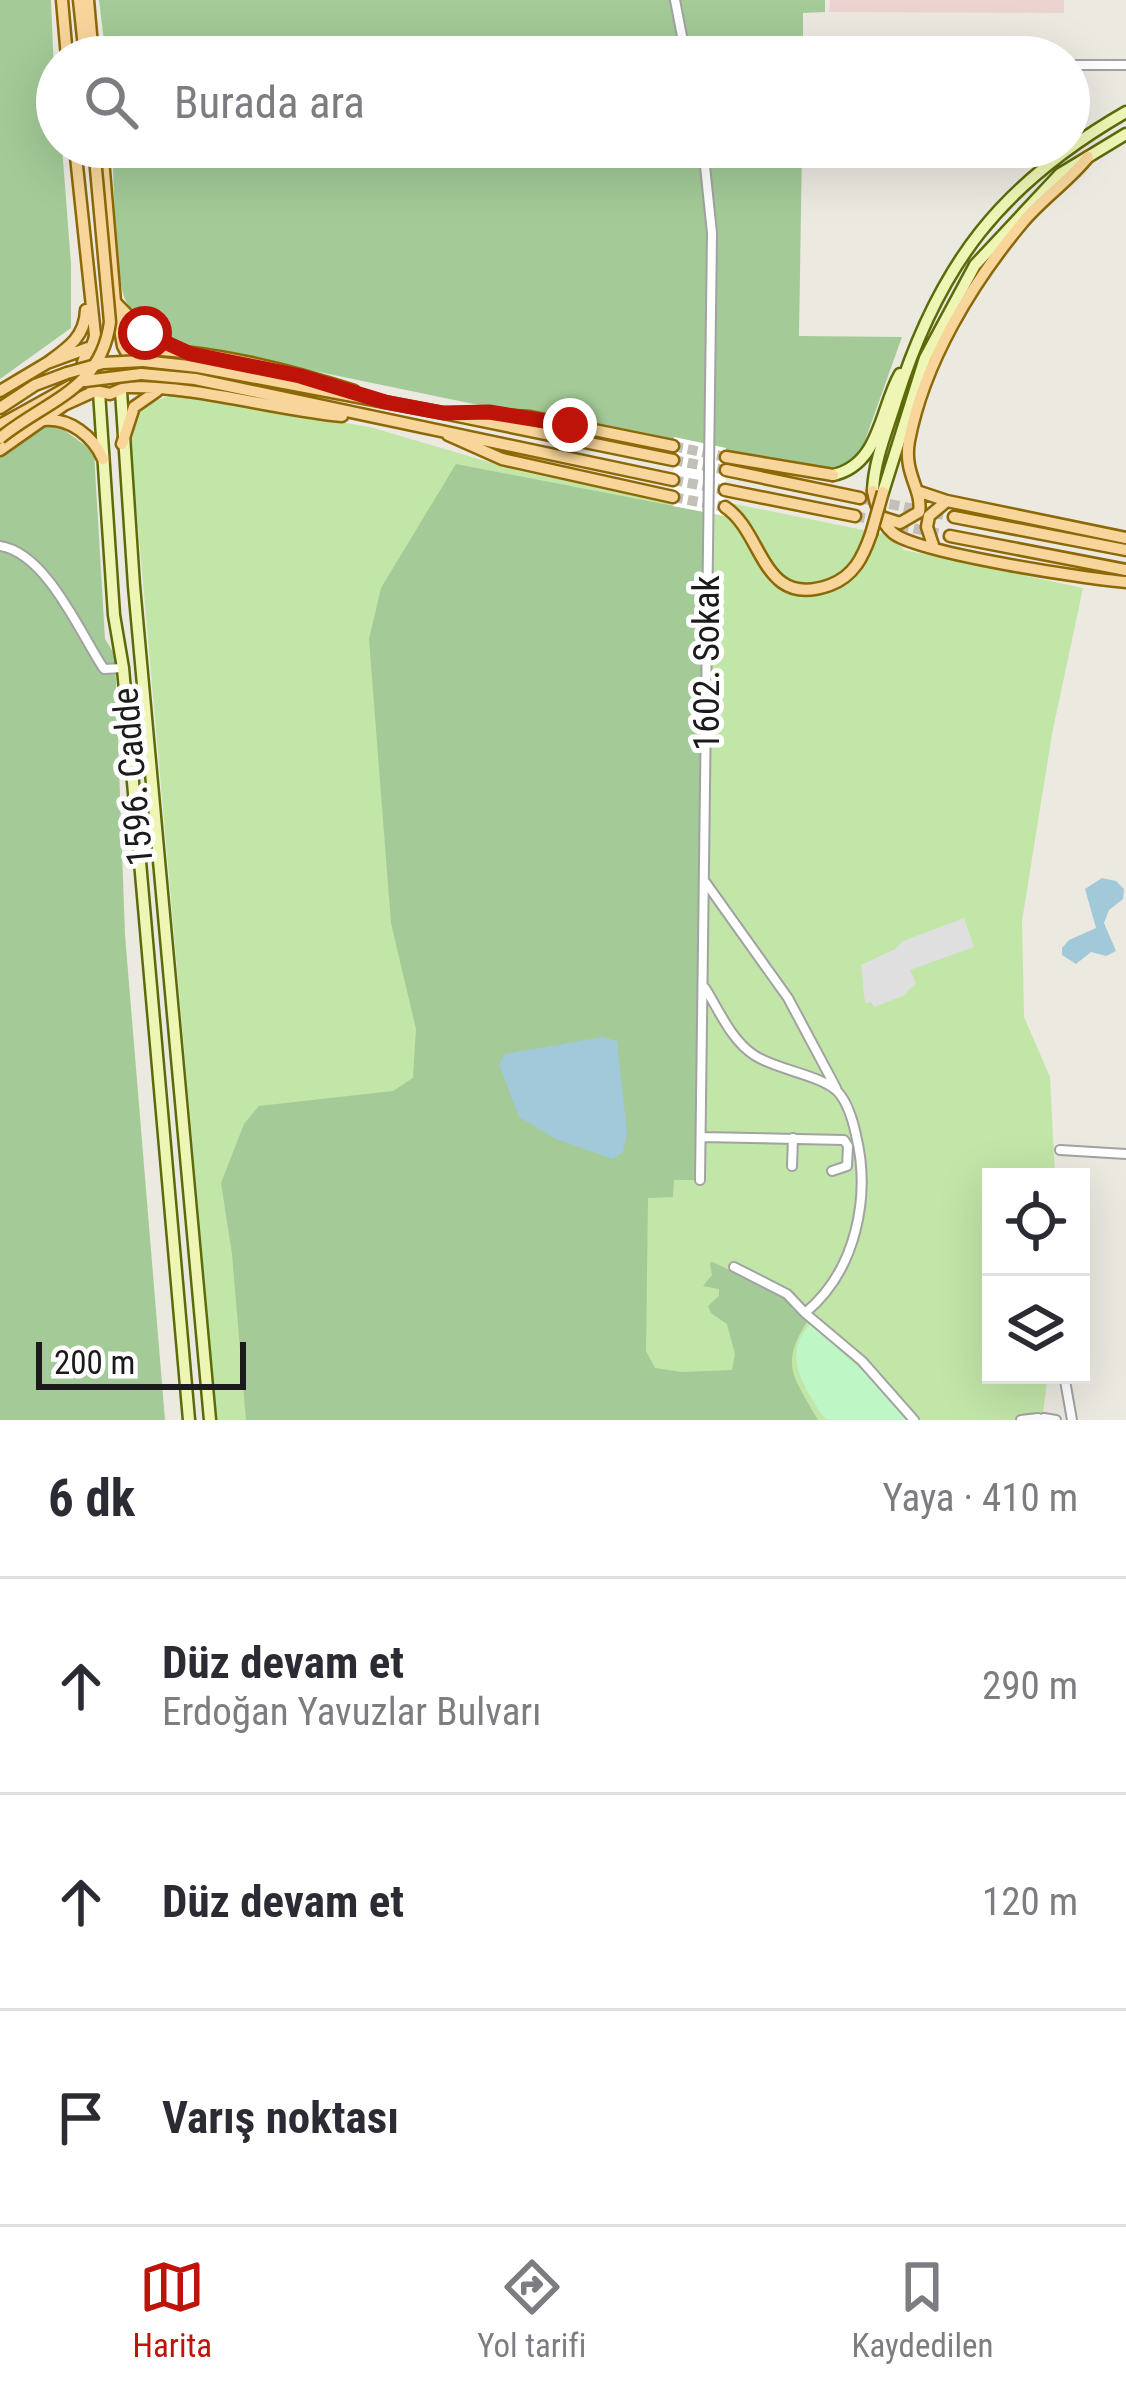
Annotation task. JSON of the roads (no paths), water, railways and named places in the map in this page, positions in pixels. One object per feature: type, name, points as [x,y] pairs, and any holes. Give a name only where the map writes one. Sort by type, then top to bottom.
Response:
[{"type":"main road","points":[[62,0],[65,36]]},
{"type":"main road","points":[[83,0],[87,36]]},
{"type":"main road","points":[[1090,134],[1126,112]]},
{"type":"main road","points":[[1090,156],[1126,134]]},
{"type":"main road","name":"1596. Cadde","points":[[77,168],[97,346]]},
{"type":"main road","name":"1596. Cadde","points":[[99,168],[110,322],[97,346],[82,359],[82,373],[97,392],[188,1420]]},
{"type":"main road","name":"1596. Cadde","points":[[101,168],[115,302],[134,367],[124,389],[122,444],[210,1420]]},
{"type":"main road","points":[[860,498],[726,464],[833,475],[850,470],[868,453],[895,382],[942,288],[1012,194],[1042,168]]},
{"type":"main road","points":[[725,507],[741,520],[757,555],[773,575],[803,589],[828,586],[850,574],[871,534],[878,492],[925,358],[957,294],[975,266],[1034,199],[1070,168]]},
{"type":"main road","points":[[881,518],[900,523],[914,518],[921,505],[909,476],[910,439],[945,341],[987,268],[1025,219],[1077,168]]},
{"type":"main road","points":[[84,245],[98,260],[104,258],[111,242]]},
{"type":"main road","points":[[0,391],[51,361],[84,327],[86,271]]},
{"type":"main road","points":[[115,302],[145,333],[191,354]]},
{"type":"main road","points":[[51,361],[110,341],[125,348],[191,354],[300,376],[385,402]]},
{"type":"main road","points":[[0,438],[82,383],[97,346]]},
{"type":"main road","points":[[913,350],[875,472],[881,518],[898,537],[934,548],[1126,582]]},
{"type":"main road","points":[[51,361],[71,367],[78,390],[72,400]]},
{"type":"main road","points":[[0,408],[35,385],[142,368],[198,367],[673,453]]},
{"type":"main road","points":[[142,368],[673,480]]},
{"type":"main road","points":[[0,425],[68,380]]},
{"type":"main road","points":[[122,444],[134,407],[169,388]]},
{"type":"main road","points":[[0,450],[72,400],[124,389],[169,388],[282,409],[388,419]]},
{"type":"main road","points":[[40,421],[57,419],[73,427],[92,440],[103,459]]},
{"type":"main road","points":[[440,430],[502,459],[673,497]]},
{"type":"main road","points":[[725,490],[856,516]]},
{"type":"main road","points":[[917,491],[1126,538]]},
{"type":"main road","points":[[934,548],[927,521],[946,501]]},
{"type":"main road","points":[[130,522],[119,514],[108,532],[118,543],[131,537]]},
{"type":"main road","points":[[954,518],[1126,550]]},
{"type":"main road","points":[[950,536],[1126,570]]},
{"type":"street","points":[[675,0],[682,36]]},
{"type":"street","points":[[1090,65],[1126,65]]},
{"type":"street","name":"1602. Sokak","points":[[700,1180],[712,220],[706,168]]},
{"type":"street","points":[[0,545],[26,557],[85,629],[104,670],[123,668]]},
{"type":"street","points":[[705,882],[788,998],[849,1111],[861,1154],[864,1178],[854,1238],[824,1297],[805,1313]]},
{"type":"street","points":[[704,986],[736,1039],[752,1054],[837,1090]]},
{"type":"street","points":[[702,1137],[844,1140],[847,1166],[832,1171]]},
{"type":"street","points":[[792,1166],[793,1138]]},
{"type":"street","points":[[1060,1150],[1126,1154]]},
{"type":"street","points":[[734,1268],[787,1294],[862,1361],[914,1420]]},
{"type":"street","points":[[1066,1384],[1072,1420]]},
{"type":"street","points":[[1021,1420],[1056,1420]]},
{"type":"water","points":[[1102,878],[1124,889],[1123,899],[1109,910],[1104,923],[1116,951],[1106,956],[1091,952],[1076,964],[1062,955],[1062,948],[1096,928],[1085,889]]},
{"type":"water","points":[[602,1037],[617,1041],[627,1132],[623,1152],[613,1159],[556,1139],[519,1117],[499,1064],[505,1054]]},
{"type":"tunnel","points":[[673,446],[726,457]]},
{"type":"tunnel","points":[[673,460],[726,470]]},
{"type":"tunnel","points":[[673,480],[725,490]]},
{"type":"tunnel","points":[[673,497],[725,507]]},
{"type":"tunnel","points":[[860,498],[954,517]]},
{"type":"tunnel","points":[[855,516],[950,536]]}]
